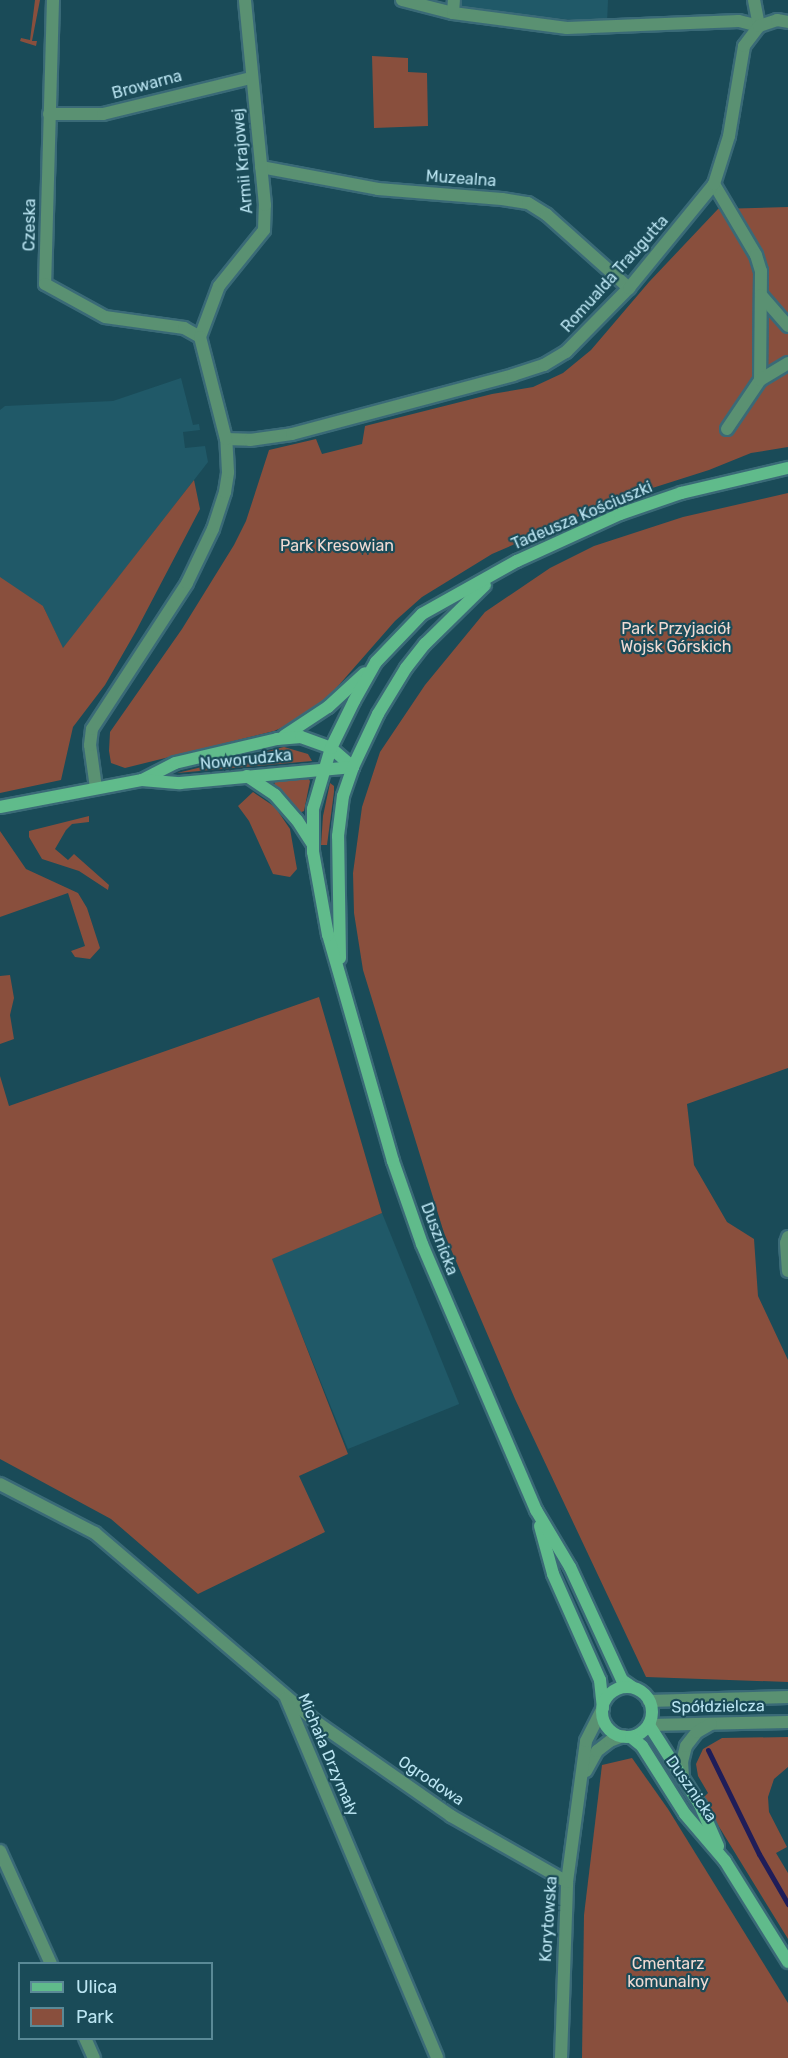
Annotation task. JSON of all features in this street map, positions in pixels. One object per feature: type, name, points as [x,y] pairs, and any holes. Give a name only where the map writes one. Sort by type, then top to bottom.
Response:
[{"type":"street","name":"Czeska","points":[[53,0],[45,284],[105,317],[184,328],[200,337]]},
{"type":"street","name":"Armii Krajowej","points":[[200,337],[219,286],[264,230],[261,167],[245,0]]},
{"type":"street","points":[[402,0],[453,13],[567,28],[740,21],[759,26],[777,20],[788,22]]},
{"type":"street","points":[[453,13],[454,0]]},
{"type":"street","points":[[754,0],[759,26]]},
{"type":"street","name":"Romualda Traugutta","points":[[226,438],[250,440],[292,434],[544,365],[566,352],[629,288],[714,184],[729,136],[744,46],[759,26]]},
{"type":"street","name":"Browarna","points":[[49,114],[103,114],[190,91],[252,78]]},
{"type":"street","name":"Muzealna","points":[[261,167],[378,189],[516,200],[538,208],[629,288]]},
{"type":"street","points":[[714,184],[756,255],[761,271],[760,380]]},
{"type":"street","points":[[762,295],[788,326]]},
{"type":"street","points":[[96,788],[91,758],[92,729],[187,584],[213,529],[226,481],[226,438],[200,337]]},
{"type":"street","points":[[727,429],[760,380],[788,363]]},
{"type":"street","name":"Tadeusza Kościuszki","points":[[331,748],[376,662],[422,614],[572,534],[650,503],[724,481],[788,468]]},
{"type":"street","name":"Tadeusza Kościuszki","points":[[353,767],[378,714],[406,668],[424,644],[496,573]]},
{"type":"street","points":[[277,739],[328,707],[376,662]]},
{"type":"street","name":"Noworudzka","points":[[142,780],[176,763],[277,739],[301,737],[331,748]]},
{"type":"street","points":[[331,748],[353,767]]},
{"type":"street","name":"Dusznicka","points":[[331,748],[313,809],[312,843],[320,902],[393,1161],[418,1234],[536,1510],[570,1567],[622,1680],[632,1688]]},
{"type":"street","name":"Noworudzka","points":[[0,807],[142,780],[180,783],[353,767]]},
{"type":"street","name":"Dusznicka","points":[[340,970],[338,836],[343,796],[353,767]]},
{"type":"street","points":[[247,776],[275,795],[297,820],[312,843]]},
{"type":"street","points":[[788,1238],[786,1243],[788,1271]]},
{"type":"street","name":"Michała Drzymały","points":[[0,1484],[95,1533],[285,1694],[437,2058]]},
{"type":"street","name":"Dusznicka","points":[[536,1510],[553,1574],[600,1680],[603,1708]]},
{"type":"street","points":[[617,1689],[640,1690],[650,1701],[652,1709],[649,1725],[638,1734],[627,1736],[610,1729],[605,1723],[603,1708],[610,1694],[617,1689]]},
{"type":"street","name":"Ogrodowa","points":[[285,1694],[315,1721],[452,1816],[567,1882]]},
{"type":"street","name":"Spółdzielcza","points":[[650,1701],[788,1697]]},
{"type":"street","name":"Korytowska","points":[[561,2058],[567,1882],[586,1742],[603,1708]]},
{"type":"street","name":"Spółdzielcza","points":[[649,1725],[788,1722]]},
{"type":"street","points":[[683,1779],[682,1762],[686,1746],[697,1732],[712,1724]]},
{"type":"street","name":"Dusznicka","points":[[649,1725],[700,1805],[724,1861]]},
{"type":"street","name":"Dusznicka","points":[[627,1736],[642,1746],[686,1814],[724,1861],[788,1962]]},
{"type":"street","name":"Korytowska","points":[[581,1783],[597,1751],[610,1741],[627,1736]]},
{"type":"street","points":[[0,1851],[50,1962]]},
{"type":"street","points":[[86,2040],[94,2058]]},
{"type":"shaded area","points":[[458,0],[608,0],[607,23],[458,9]]},
{"type":"shaded area","points":[[181,378],[193,425],[199,424],[200,430],[183,432],[185,448],[205,446],[208,462],[63,649],[43,606],[0,626],[0,410],[5,406],[113,401]]},
{"type":"shaded area","points":[[382,1213],[459,1404],[348,1449],[271,1258]]},
{"type":"green space","points":[[35,0],[40,0],[32,41],[37,41],[36,46],[20,41],[21,38],[30,40]]},
{"type":"green space","points":[[372,56],[408,58],[408,72],[427,73],[428,126],[374,128]]},
{"type":"green space","name":"Park Kresowian","points":[[788,207],[788,447],[751,453],[709,470],[621,498],[492,554],[422,597],[395,621],[324,702],[295,722],[274,731],[125,768],[111,763],[110,732],[182,629],[234,545],[246,521],[269,450],[316,439],[322,454],[362,444],[365,426],[492,394],[533,387],[563,373],[591,350],[649,282],[718,209]]},
{"type":"green space","points":[[194,480],[200,509],[105,685],[73,727],[61,780],[0,793],[0,577],[43,606],[63,648]]},
{"type":"green space","name":"Park Przyjaciół Wojsk Górskich","points":[[788,493],[788,1068],[687,1104],[694,1165],[727,1222],[754,1239],[758,1296],[788,1360],[788,1682],[646,1677],[515,1399],[444,1233],[363,970],[354,913],[353,873],[362,807],[380,752],[425,685],[485,612],[550,568],[594,546],[683,517]]},
{"type":"green space","points":[[284,747],[308,754],[312,761],[177,773]]},
{"type":"green space","points":[[308,778],[310,781],[304,811],[299,813],[274,786],[275,781]]},
{"type":"green space","points":[[330,783],[334,786],[334,792],[327,845],[321,845],[323,816]]},
{"type":"green space","points":[[253,792],[275,807],[290,829],[297,869],[290,877],[273,874],[249,821],[238,806]]},
{"type":"green space","points":[[89,816],[89,822],[72,824],[55,849],[68,860],[74,854],[109,885],[108,890],[79,871],[42,859],[29,837],[29,831]]},
{"type":"green space","points":[[0,831],[26,869],[78,893],[87,908],[100,948],[90,959],[75,957],[71,951],[85,946],[68,893],[0,917]]},
{"type":"green space","points":[[10,975],[14,998],[10,1015],[14,1039],[0,1044],[0,976]]},
{"type":"green space","points":[[319,997],[382,1213],[272,1259],[348,1454],[299,1476],[325,1532],[198,1594],[111,1519],[0,1459],[0,1076],[9,1106]]},
{"type":"green space","points":[[788,1737],[788,1767],[774,1779],[768,1797],[769,1812],[787,1847],[776,1853],[788,1873],[788,1939],[702,1799],[708,1793],[698,1776],[696,1764],[703,1749],[722,1738]]},
{"type":"green space","name":"Cmentarz komunalny","points":[[632,1758],[668,1809],[788,2003],[788,2058],[582,2058],[584,1915],[602,1765]]},
{"type":"waterway","points":[[708,1750],[759,1854],[788,1904]]}]
